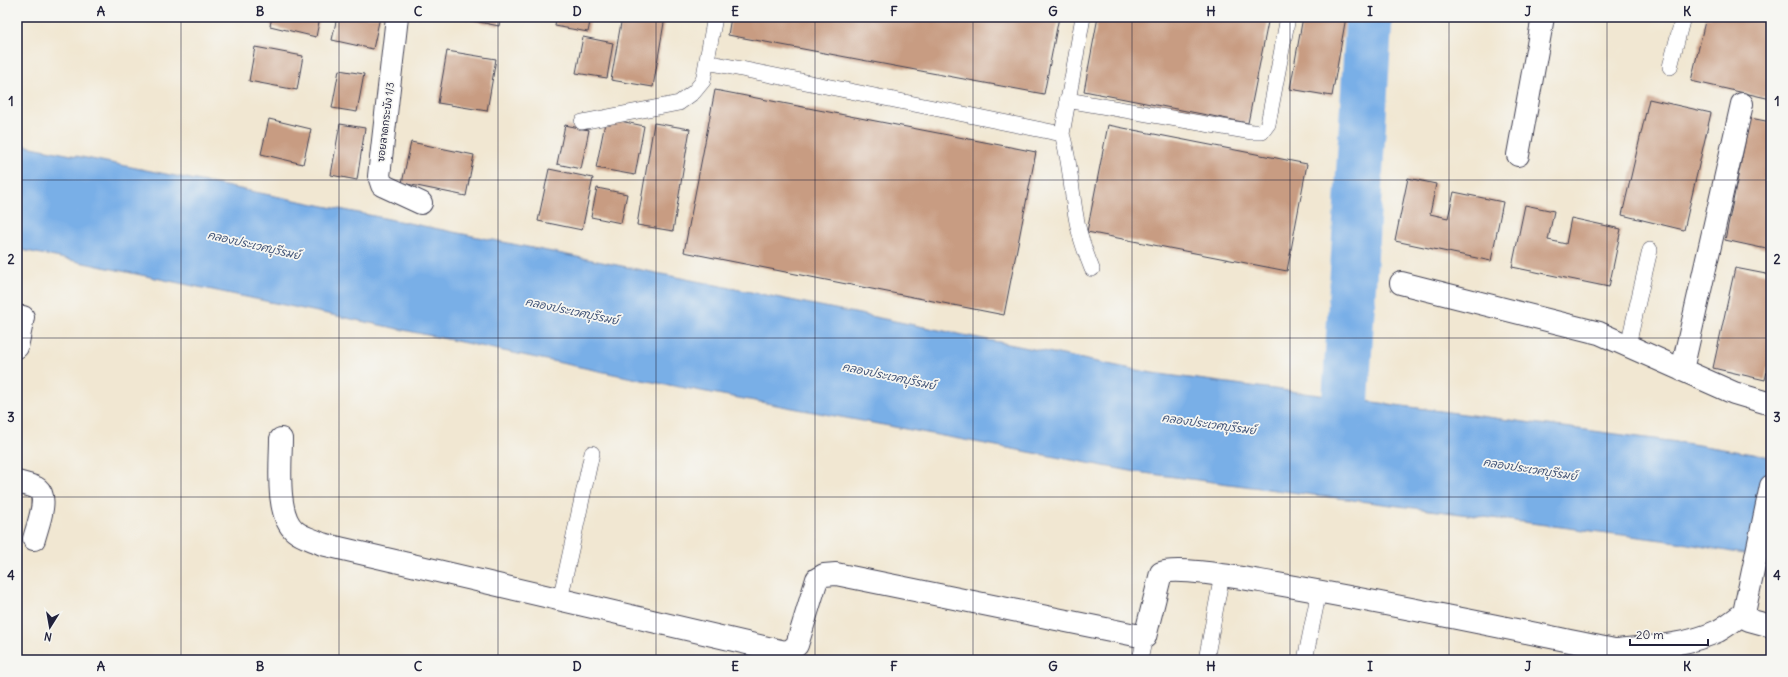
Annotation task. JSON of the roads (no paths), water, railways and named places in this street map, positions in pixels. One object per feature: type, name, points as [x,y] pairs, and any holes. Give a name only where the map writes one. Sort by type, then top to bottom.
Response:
[{"type":"street","name":"ซอยลาดกระบัง 1/3","points":[[397,17],[379,176],[382,184],[421,203]]},
{"type":"street","points":[[1518,155],[1543,17]]},
{"type":"street","points":[[1682,370],[1742,104]]},
{"type":"street","points":[[1401,283],[1599,333],[1734,393],[1771,404]]},
{"type":"street","points":[[17,347],[23,318]]},
{"type":"street","points":[[281,439],[282,503],[285,518],[294,531],[322,544],[785,652],[791,650],[797,645],[817,579],[824,575],[836,574],[1145,637],[1161,573],[1173,570],[1222,575],[1319,591],[1613,655],[1695,640],[1719,630],[1744,613],[1771,486]]},
{"type":"street","points":[[17,482],[37,488],[42,494],[43,503],[34,539]]},
{"type":"street","points":[[1744,613],[1750,620],[1771,626]]},
{"type":"lane","points":[[582,122],[679,103],[694,92],[703,81],[715,17]]},
{"type":"lane","points":[[1083,17],[1062,134],[1067,148],[1077,222],[1085,253],[1092,269]]},
{"type":"lane","points":[[1067,100],[1252,132],[1262,132],[1268,124],[1288,17]]},
{"type":"lane","points":[[1670,67],[1683,17]]},
{"type":"lane","points":[[707,62],[1062,134]]},
{"type":"lane","points":[[1628,345],[1650,250]]},
{"type":"lane","points":[[560,600],[592,453]]},
{"type":"lane","points":[[1206,660],[1222,575]]},
{"type":"lane","points":[[1305,660],[1319,591]]},
{"type":"lane","points":[[1140,660],[1145,637]]},
{"type":"water","name":"คลองประเวศบุรีรมย์","points":[[17,144],[1152,373],[1692,444],[1771,457],[1771,559],[1677,542],[1136,472],[642,380],[17,249]]},
{"type":"waterway","points":[[1343,442],[1369,17]]}]
